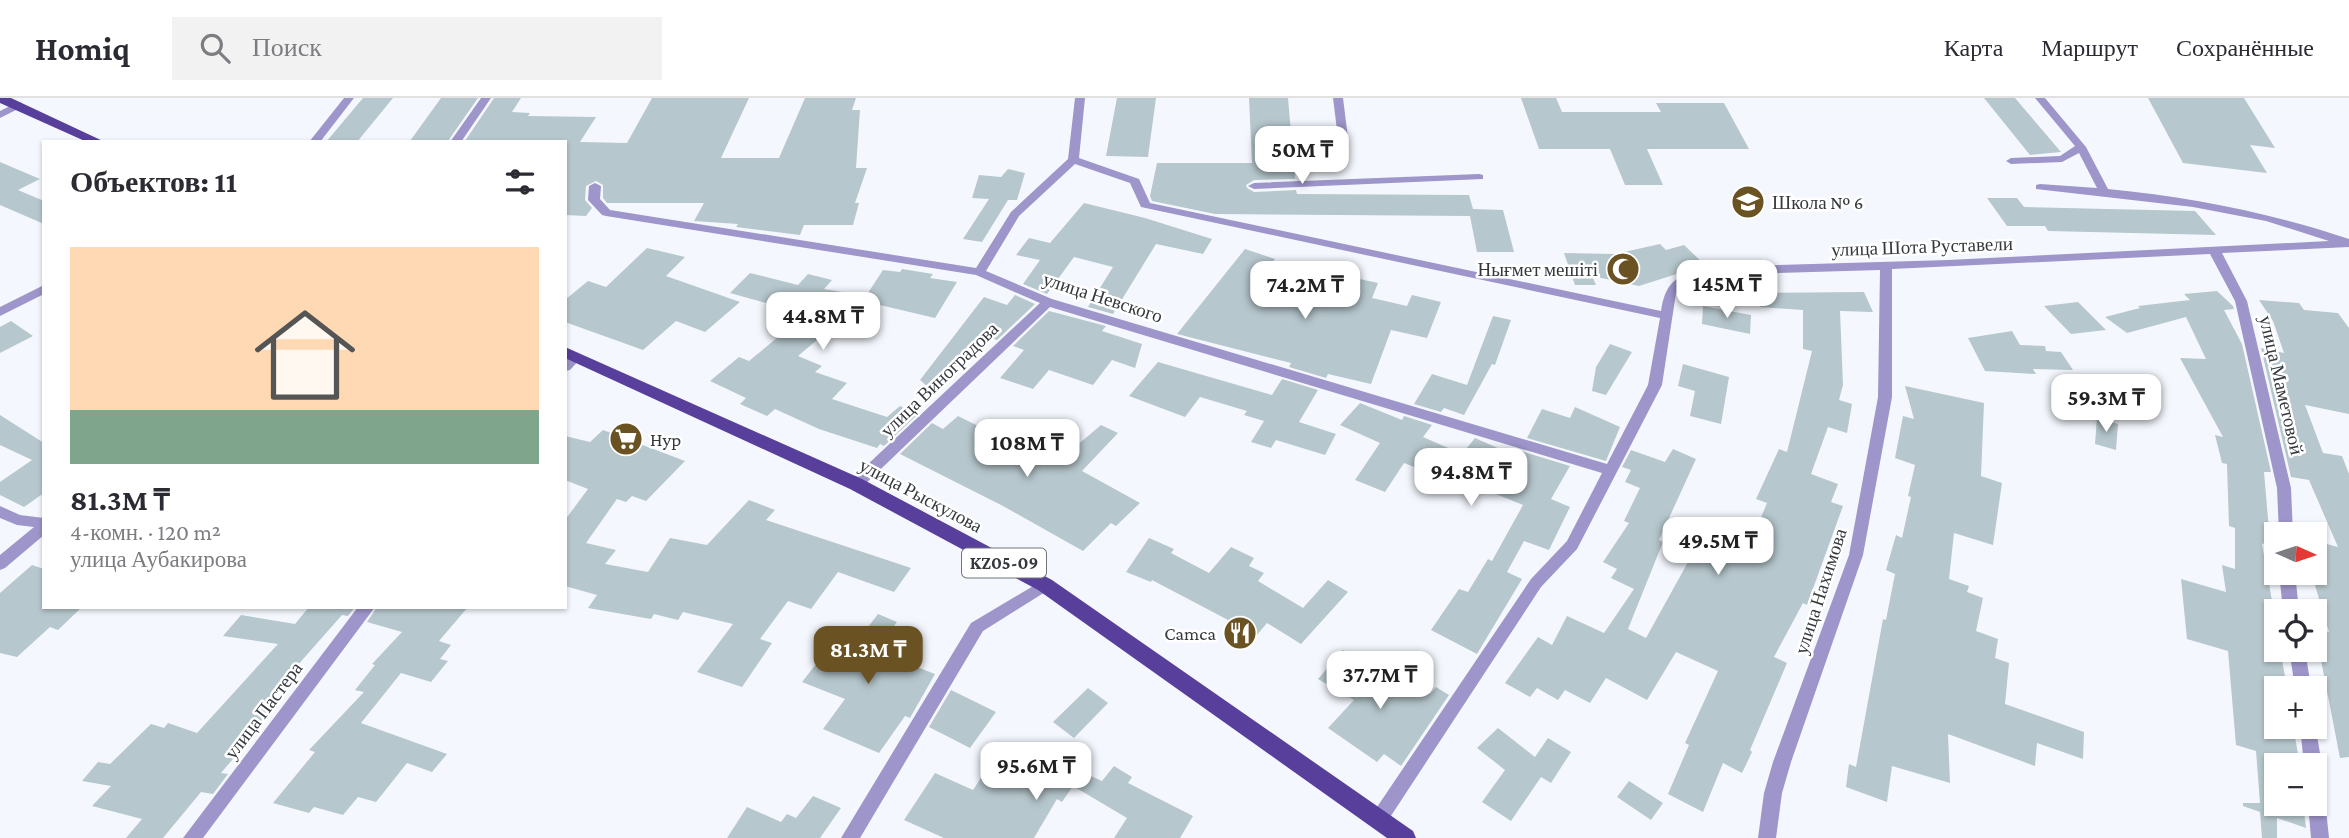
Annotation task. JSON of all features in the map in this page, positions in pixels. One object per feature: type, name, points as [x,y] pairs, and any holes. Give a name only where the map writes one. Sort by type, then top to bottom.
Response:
[{"type":"main road","points":[[0,98],[95,140]]},
{"type":"main road","name":"улица Рыскулова","points":[[569,359],[856,484],[1045,585],[1405,838]]},
{"type":"street","points":[[316,140],[349,98]]},
{"type":"street","points":[[455,140],[486,98]]},
{"type":"street","points":[[979,272],[1015,214],[1073,160],[1080,98]]},
{"type":"street","points":[[1338,98],[1345,146]]},
{"type":"street","points":[[2040,98],[2081,147],[2104,192]]},
{"type":"street","points":[[0,115],[18,105]]},
{"type":"street","points":[[2011,161],[2062,159],[2081,147]]},
{"type":"street","points":[[1073,160],[1135,181],[1144,205],[1667,316],[1655,385],[1572,545],[1536,583],[1379,820]]},
{"type":"street","points":[[1254,186],[1479,177]]},
{"type":"street","name":"улица Невского","points":[[595,187],[594,200],[606,212],[979,272],[1048,302],[1611,470]]},
{"type":"street","points":[[2040,187],[2207,205],[2271,218],[2348,245]]},
{"type":"street","name":"улица Шота Руставели","points":[[1667,316],[1670,292],[1682,280],[1707,271],[1886,266],[2348,245]]},
{"type":"street","name":"улица Маметовой","points":[[2215,252],[2241,301],[2284,488],[2285,522]]},
{"type":"street","name":"улица Нахимова","points":[[1768,838],[1773,793],[1782,762],[1856,555],[1885,397],[1886,266]]},
{"type":"street","points":[[0,312],[42,290]]},
{"type":"street","name":"улица Виноградова","points":[[856,484],[1048,302]]},
{"type":"street","points":[[0,511],[17,520],[42,525]]},
{"type":"street","points":[[0,564],[42,527]]},
{"type":"street","points":[[850,838],[977,626],[1045,585]]},
{"type":"street","name":"улица Пастера","points":[[192,838],[366,609]]},
{"type":"street","points":[[2318,816],[2320,838]]},
{"type":"building","points":[[363,98],[393,98],[359,140],[328,140]]},
{"type":"building","points":[[441,98],[478,98],[449,140],[411,140]]},
{"type":"building","points":[[494,98],[521,98],[512,112],[530,113],[528,116],[596,117],[580,142],[627,143],[652,98],[749,98],[721,158],[779,158],[805,98],[856,98],[852,110],[860,110],[856,168],[867,168],[855,203],[859,203],[853,225],[804,225],[800,235],[736,227],[738,224],[694,221],[704,203],[607,203],[603,198],[603,185],[596,181],[586,186],[585,200],[592,208],[586,216],[567,215],[567,140],[466,140]]},
{"type":"building","points":[[1117,98],[1156,98],[1148,157],[1106,156]]},
{"type":"building","points":[[1249,98],[1288,98],[1295,179],[1254,180],[1246,185],[1247,188],[1254,192],[1296,190],[1297,194],[1469,195],[1473,209],[1503,210],[1514,252],[1477,252],[1470,216],[1215,214],[1152,201],[1150,196],[1157,163],[1252,163]]},
{"type":"building","points":[[1521,98],[1556,98],[1562,112],[1661,112],[1656,103],[1724,103],[1749,149],[1647,149],[1663,185],[1625,185],[1610,149],[1539,149]]},
{"type":"building","points":[[1984,98],[2015,98],[2061,152],[2030,155]]},
{"type":"building","points":[[2148,98],[2244,98],[2275,148],[2250,145],[2267,173],[2183,163]]},
{"type":"building","points":[[0,162],[40,179],[18,190],[42,200],[42,223],[0,205]]},
{"type":"building","points":[[1008,169],[1025,173],[1017,200],[1008,200],[982,242],[963,239],[989,199],[972,198],[979,175],[1001,177]]},
{"type":"building","points":[[1987,198],[2017,198],[2024,207],[2195,211],[2216,235],[2048,231],[2045,226],[2007,226]]},
{"type":"building","points":[[1084,203],[1212,239],[1203,254],[1156,244],[1113,314],[1088,307],[1113,267],[1074,257],[1047,294],[1023,284],[1040,260],[1016,255],[1029,238],[1050,243]]},
{"type":"building","points":[[1660,244],[1666,250],[1684,245],[1705,265],[1639,286],[1592,276],[1596,285],[1575,285],[1564,253],[1615,254]]},
{"type":"building","points":[[647,248],[685,257],[666,276],[740,302],[705,332],[676,321],[643,350],[567,323],[567,298],[588,281],[606,287]]},
{"type":"building","points":[[1245,249],[1275,259],[1264,272],[1271,274],[1270,277],[1348,295],[1355,278],[1378,283],[1372,298],[1407,306],[1412,295],[1441,302],[1427,338],[1391,330],[1371,384],[1328,374],[1326,378],[1289,367],[1291,363],[1177,334]]},
{"type":"building","points":[[902,269],[933,274],[930,278],[957,282],[935,318],[863,301],[798,356],[822,366],[815,372],[847,383],[832,399],[887,417],[900,406],[917,415],[884,446],[880,444],[877,448],[819,429],[775,409],[767,416],[740,404],[746,398],[710,381],[739,357],[749,361],[806,314],[730,293],[750,273],[798,285],[808,274],[832,280],[824,289],[866,296],[883,270],[900,272]]},
{"type":"building","points":[[2217,291],[2233,306],[2234,309],[2224,310],[2242,344],[2271,472],[2264,472],[2268,522],[2264,522],[2262,544],[2264,585],[2269,585],[2272,599],[2264,599],[2264,662],[2282,662],[2285,676],[2264,676],[2264,739],[2295,739],[2298,753],[2264,753],[2264,816],[2305,816],[2306,828],[2277,818],[2277,838],[2262,838],[2260,812],[2243,806],[2243,803],[2260,803],[2256,751],[2236,745],[2228,651],[2187,639],[2181,579],[2226,592],[2222,565],[2235,569],[2235,528],[2229,526],[2227,464],[2222,463],[2215,435],[2223,437],[2180,358],[2206,359],[2186,317],[2127,333],[2105,317],[2140,308],[2138,306],[2190,300],[2184,294]]},
{"type":"building","points":[[1864,292],[1873,312],[1840,311],[1843,385],[1839,400],[1852,404],[1847,433],[1828,427],[1811,474],[1838,484],[1831,502],[1843,506],[1807,605],[1803,603],[1774,657],[1787,663],[1750,750],[1752,752],[1742,773],[1723,763],[1703,812],[1668,794],[1689,745],[1685,743],[1718,671],[1676,652],[1647,700],[1606,678],[1590,703],[1565,690],[1558,700],[1537,688],[1530,697],[1505,683],[1538,637],[1552,645],[1567,616],[1604,633],[1634,589],[1611,578],[1617,569],[1603,562],[1629,523],[1624,521],[1640,488],[1625,482],[1631,470],[1622,467],[1631,450],[1665,462],[1673,449],[1696,459],[1659,540],[1663,542],[1628,629],[1646,638],[1703,535],[1746,553],[1767,503],[1756,499],[1779,449],[1787,452],[1812,351],[1803,349],[1803,310],[1760,307],[1761,293]]},
{"type":"building","points":[[1015,295],[1035,304],[997,340],[983,335],[928,387],[920,380],[984,297],[1007,305]]},
{"type":"building","points":[[2259,300],[2299,303],[2304,310],[2338,313],[2349,328],[2349,414],[2305,405],[2323,453],[2342,456],[2349,474],[2349,757],[2340,758],[2327,691],[2327,676],[2324,676],[2321,662],[2327,662],[2327,599],[2319,599],[2315,585],[2328,584],[2328,544],[2338,547],[2309,480],[2291,477],[2261,348],[2284,353],[2273,321]]},
{"type":"building","points":[[2078,302],[2106,330],[2071,334],[2044,306]]},
{"type":"building","points":[[1703,306],[1751,315],[1750,334],[1702,324]]},
{"type":"building","points":[[1049,311],[1106,326],[1102,331],[1142,344],[1135,368],[1112,360],[1093,385],[1049,370],[1033,389],[1000,378],[1024,350],[1013,346]]},
{"type":"building","points":[[1493,316],[1511,320],[1495,365],[1492,364],[1464,415],[1444,408],[1441,412],[1414,404],[1432,374],[1467,385]]},
{"type":"building","points":[[11,321],[33,336],[0,353],[0,327]]},
{"type":"building","points":[[2012,331],[2020,345],[2045,346],[2046,351],[2061,352],[2073,370],[2033,369],[2036,374],[1985,371],[1968,338]]},
{"type":"building","points":[[1610,344],[1632,352],[1606,395],[1592,391],[1596,367]]},
{"type":"building","points":[[1158,362],[1272,395],[1282,379],[1318,390],[1299,422],[1336,434],[1325,455],[1276,440],[1271,448],[1251,442],[1264,421],[1244,415],[1247,411],[1200,397],[1185,417],[1129,396]]},
{"type":"building","points":[[1683,364],[1729,377],[1721,424],[1690,416],[1695,391],[1678,386]]},
{"type":"building","points":[[1905,386],[1984,403],[1981,476],[2002,483],[1993,545],[1954,533],[1949,579],[1969,586],[1967,592],[1983,598],[1976,631],[1998,639],[1995,658],[2009,663],[2005,704],[2084,732],[2083,759],[2037,743],[2035,766],[1948,734],[1950,783],[1892,766],[1887,802],[1846,787],[1849,764],[1856,767],[1883,619],[1886,620],[1895,574],[1886,570],[1896,535],[1902,538],[1911,497],[1908,496],[1915,465],[1895,458],[1903,416],[1914,419]]},
{"type":"building","points":[[1360,403],[1402,420],[1404,416],[1432,425],[1423,437],[1462,454],[1475,438],[1518,457],[1521,451],[1570,466],[1551,499],[1570,507],[1549,550],[1524,541],[1507,572],[1522,579],[1477,654],[1431,630],[1459,589],[1468,592],[1488,559],[1492,561],[1523,505],[1479,487],[1477,489],[1425,464],[1422,470],[1404,463],[1385,492],[1355,480],[1380,443],[1340,425]]},
{"type":"building","points":[[1575,407],[1620,427],[1606,461],[1527,438],[1542,409],[1570,418]]},
{"type":"building","points":[[0,415],[42,442],[42,494],[24,507],[0,495],[0,482],[32,460],[0,445]]},
{"type":"building","points":[[958,416],[1055,464],[1101,425],[1118,433],[1082,471],[1140,503],[1116,526],[1111,523],[1083,551],[1003,506],[900,454],[932,423],[943,429]]},
{"type":"building","points":[[2097,418],[2118,424],[2116,450],[2095,444]]},
{"type":"building","points":[[603,430],[685,461],[646,501],[632,496],[626,502],[617,499],[586,543],[616,550],[605,564],[648,572],[670,538],[707,545],[749,500],[775,510],[766,520],[911,568],[894,592],[838,572],[811,609],[788,601],[760,639],[772,643],[742,687],[697,672],[733,624],[683,612],[678,620],[654,614],[651,619],[588,608],[597,595],[567,587],[567,517],[588,489],[567,481],[567,436],[590,442]]},
{"type":"building","points":[[1149,538],[1174,549],[1171,553],[1209,573],[1231,547],[1254,558],[1249,566],[1264,573],[1258,581],[1303,608],[1328,580],[1348,592],[1301,644],[1267,623],[1251,642],[1225,626],[1230,621],[1152,580],[1151,582],[1126,572]]},
{"type":"building","points":[[32,565],[42,568],[42,609],[80,609],[58,630],[50,627],[17,657],[0,653],[0,593]]},
{"type":"building","points":[[307,609],[353,609],[348,616],[342,615],[266,701],[279,705],[221,773],[228,774],[213,794],[201,792],[163,838],[126,838],[142,819],[92,806],[111,786],[82,781],[98,762],[110,764],[151,724],[164,728],[168,723],[197,733],[278,644],[223,636],[241,615],[295,624]]},
{"type":"building","points":[[376,609],[466,609],[439,641],[451,645],[440,659],[448,661],[431,682],[401,673],[361,723],[447,754],[432,772],[407,763],[376,802],[358,797],[343,815],[314,807],[309,813],[273,803],[315,752],[309,750],[364,692],[355,690],[375,665],[372,664],[402,632],[367,622]]},
{"type":"building","points":[[878,614],[897,622],[875,651],[935,674],[910,718],[905,716],[879,753],[823,729],[845,699],[802,682],[841,632],[859,639]]},
{"type":"building","points":[[1343,650],[1365,663],[1360,670],[1397,695],[1410,681],[1430,694],[1436,687],[1449,695],[1401,766],[1384,754],[1377,762],[1328,728],[1354,700],[1318,679]]},
{"type":"building","points":[[1088,688],[1108,703],[1074,738],[1053,722]]},
{"type":"building","points":[[951,690],[996,712],[970,748],[929,727]]},
{"type":"building","points":[[1498,728],[1535,757],[1548,738],[1571,752],[1551,783],[1541,777],[1511,821],[1482,802],[1505,770],[1477,748]]},
{"type":"building","points":[[1001,747],[1050,768],[1056,760],[1102,781],[1114,766],[1132,777],[1128,783],[1193,816],[1180,838],[1114,838],[1127,818],[1073,786],[1062,802],[1057,799],[1034,838],[944,838],[904,820],[935,773],[973,790]]},
{"type":"building","points":[[1629,781],[1663,803],[1651,820],[1617,797]]},
{"type":"building","points":[[813,796],[841,808],[820,838],[727,838],[747,807],[781,822],[787,814],[796,818]]},
{"type":"place","name":"Школа № 6","points":[[1748,202]]},
{"type":"place","name":"Нығмет мешіті","points":[[1623,269]]},
{"type":"place","name":"Hyp","points":[[626,439]]},
{"type":"place","name":"Camca","points":[[1240,633]]}]
